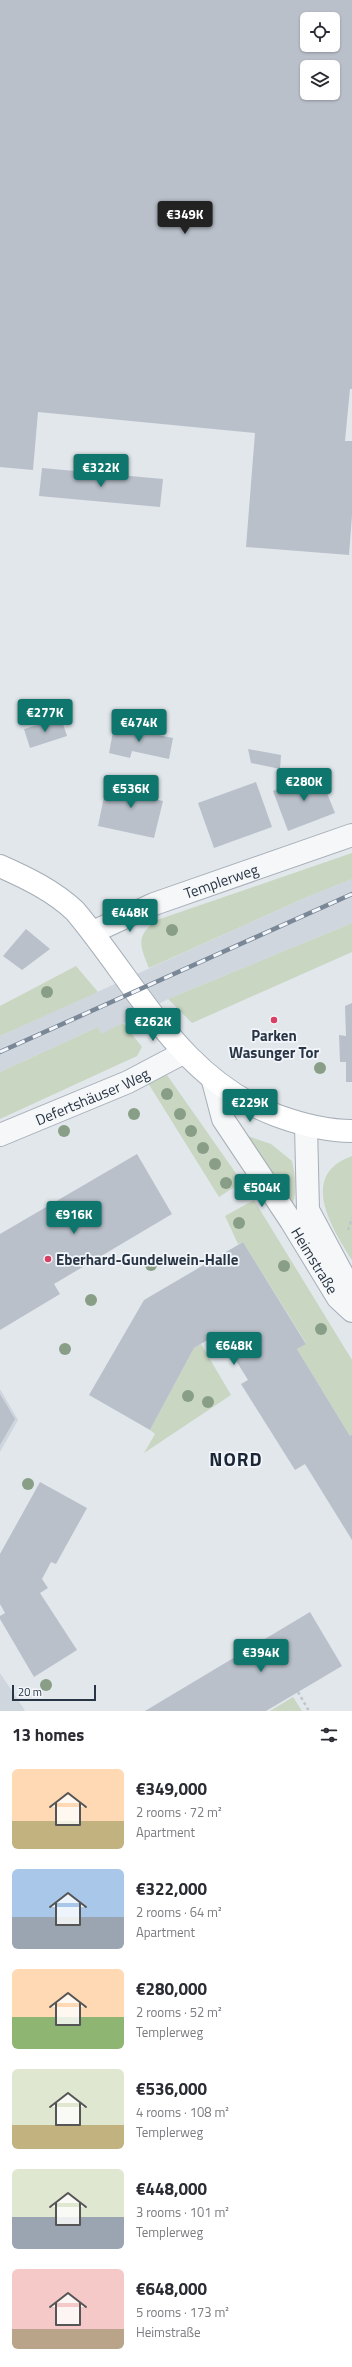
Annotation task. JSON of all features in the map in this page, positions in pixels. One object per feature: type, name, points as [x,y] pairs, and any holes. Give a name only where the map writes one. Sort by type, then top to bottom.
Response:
[{"type":"main road","points":[[0,866],[37,884],[65,902],[93,932],[148,1009],[183,1053],[213,1081],[235,1096],[261,1110],[306,1126],[352,1131]]},
{"type":"street","name":"Templerweg","points":[[93,932],[154,904],[352,835]]},
{"type":"street","name":"Defertshäuser Weg","points":[[0,1135],[128,1082],[183,1053]]},
{"type":"street","name":"Heimstraße","points":[[213,1081],[223,1119],[292,1221],[338,1298],[352,1311]]},
{"type":"street","name":"Heimstraße","points":[[306,1126],[308,1210],[352,1292]]},
{"type":"path","points":[[298,1692],[309,1711]]},
{"type":"shaded area","points":[[352,879],[352,923],[168,999],[101,1035],[98,1027],[0,1072],[0,1036],[307,897]]},
{"type":"shaded area","points":[[0,1389],[18,1420],[0,1452]]},
{"type":"shaded area","points":[[0,1673],[22,1706],[25,1711],[0,1711]]},
{"type":"green space","points":[[352,853],[352,879],[307,897],[149,968],[143,953],[141,942],[142,936],[145,931],[157,920]]},
{"type":"green space","points":[[352,923],[352,952],[192,1023],[168,999]]},
{"type":"green space","points":[[76,966],[98,992],[0,1036],[0,1006]]},
{"type":"green space","points":[[123,1023],[142,1047],[137,1056],[0,1119],[0,1072],[98,1027],[101,1034]]},
{"type":"green space","points":[[167,1075],[242,1182],[219,1197],[148,1083]]},
{"type":"green space","points":[[242,1134],[271,1144],[292,1161],[295,1196],[292,1208]]},
{"type":"green space","points":[[352,1156],[352,1260],[329,1218],[324,1203],[323,1189],[326,1176],[336,1165]]},
{"type":"green space","points":[[254,1200],[352,1360],[352,1434],[350,1436],[297,1349],[306,1343],[243,1242],[238,1244],[225,1216]]},
{"type":"green space","points":[[201,1344],[231,1395],[144,1453],[155,1434],[150,1430],[194,1348]]},
{"type":"green space","points":[[293,1697],[302,1711],[270,1711]]},
{"type":"building","points":[[0,0],[352,0],[352,389],[350,389],[345,441],[352,441],[352,515],[349,555],[246,547],[255,433],[38,412],[33,470],[0,467]]},
{"type":"building","points":[[42,468],[163,479],[160,507],[39,496]]},
{"type":"building","points":[[61,718],[67,736],[30,748],[24,729]]},
{"type":"building","points":[[114,726],[173,738],[169,759],[132,751],[130,758],[109,753]]},
{"type":"building","points":[[248,749],[281,755],[280,769],[251,763]]},
{"type":"building","points":[[319,773],[335,813],[288,831],[273,791]]},
{"type":"building","points":[[128,775],[150,780],[146,797],[163,801],[154,838],[98,826],[106,787],[125,792]]},
{"type":"building","points":[[256,782],[272,827],[214,848],[198,803]]},
{"type":"building","points":[[26,929],[50,949],[22,970],[3,956]]},
{"type":"building","points":[[352,1003],[352,1082],[346,1082],[346,1062],[340,1062],[339,1035],[346,1036],[345,1006]]},
{"type":"building","name":"Eberhard-Gundelwein-Halle","points":[[137,1154],[172,1214],[54,1284],[60,1294],[0,1330],[0,1234]]},
{"type":"building","points":[[243,1242],[306,1344],[297,1349],[350,1436],[352,1434],[352,1540],[305,1464],[295,1470],[241,1384],[248,1380],[219,1333],[194,1348],[150,1430],[89,1395],[144,1300]]},
{"type":"building","points":[[0,1394],[15,1419],[0,1445]]},
{"type":"building","points":[[40,1482],[87,1508],[56,1564],[51,1562],[42,1579],[48,1588],[40,1593],[77,1650],[34,1677],[0,1619],[0,1616],[5,1613],[0,1604],[0,1554]]},
{"type":"building","points":[[310,1612],[342,1666],[266,1711],[145,1711]]},
{"type":"railway","points":[[0,1052],[352,894]]},
{"type":"place","name":"Parken Wasunger Tor","points":[[274,1020]]},
{"type":"place","name":"Eberhard-Gundelwein-Halle","points":[[48,1259]]},
{"type":"district","name":"NORD","points":[[236,1458]]}]
